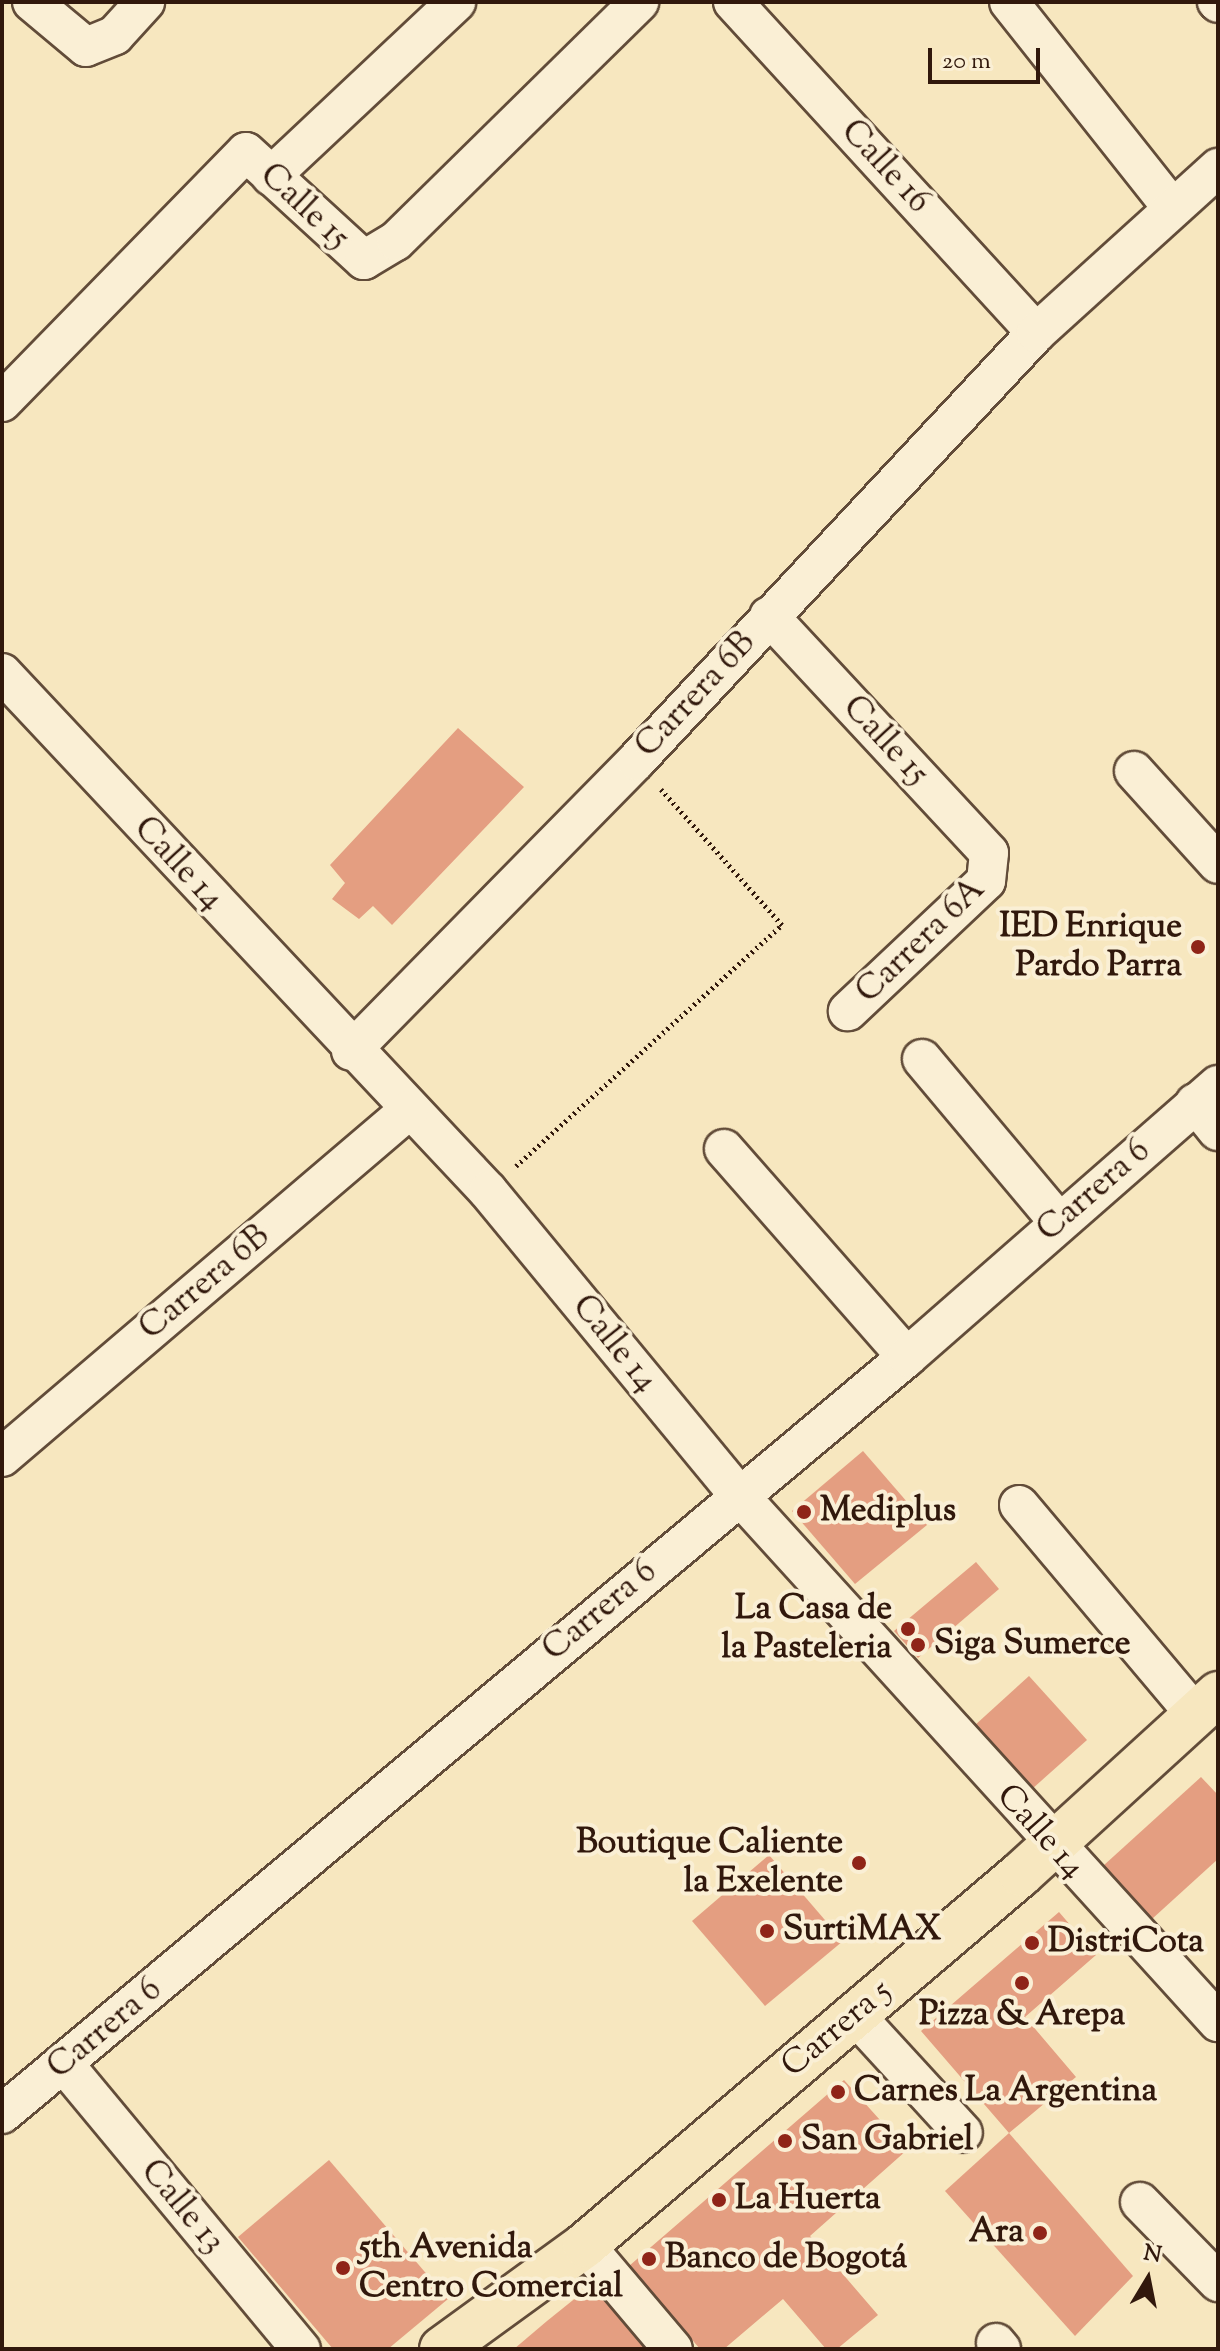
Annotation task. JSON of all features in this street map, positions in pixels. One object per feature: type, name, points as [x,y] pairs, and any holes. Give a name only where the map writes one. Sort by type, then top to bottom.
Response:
[{"type":"main road","name":"Carrera 5","points":[[442,2349],[585,2245],[1052,1847],[1206,1704]]},
{"type":"street","points":[[32,2],[86,47],[115,35],[145,2]]},
{"type":"street","points":[[2,402],[259,164],[456,2]]},
{"type":"street","name":"Calle 15","points":[[259,164],[364,260],[396,241],[639,2]]},
{"type":"street","name":"Calle 16","points":[[733,2],[1036,333]]},
{"type":"street","points":[[1009,2],[1170,205]]},
{"type":"street","name":"Carrera 6B","points":[[351,1051],[636,761],[1036,333],[1170,205],[1218,168]]},
{"type":"street","name":"Calle 15","points":[[769,616],[989,853],[992,871]]},
{"type":"street","name":"Calle 14","points":[[2,673],[351,1051],[488,1191],[738,1494],[1052,1847],[1218,2022]]},
{"type":"street","points":[[1134,771],[1218,864]]},
{"type":"street","name":"Carrera 6A","points":[[848,1011],[992,871]]},
{"type":"street","points":[[922,1059],[1059,1222]]},
{"type":"street","name":"Carrera 6","points":[[2,2114],[738,1494],[907,1357],[1059,1222],[1210,1106]]},
{"type":"street","name":"Carrera 6B","points":[[2,1457],[409,1110]]},
{"type":"street","points":[[724,1149],[907,1357]]},
{"type":"street","points":[[1019,1505],[1206,1704]]},
{"type":"street","points":[[854,2014],[963,2133]]},
{"type":"street","name":"Calle 13","points":[[64,2064],[301,2349]]},
{"type":"street","points":[[1140,2202],[1218,2282]]},
{"type":"street","points":[[585,2245],[673,2349]]},
{"type":"path","points":[[488,1191],[782,925],[636,761]]},
{"type":"building","points":[[458,728],[524,787],[392,925],[373,906],[359,919],[332,899],[345,883],[330,865]]},
{"type":"building","points":[[863,1451],[927,1525],[855,1584],[792,1511]]},
{"type":"building","points":[[976,1562],[999,1589],[918,1658],[894,1631]]},
{"type":"building","points":[[1029,1676],[1087,1740],[1032,1789],[974,1726]]},
{"type":"building","points":[[1201,1777],[1218,1795],[1218,1859],[1152,1919],[1103,1866]]},
{"type":"building","name":"SurtiMAX","points":[[769,1855],[843,1941],[765,2006],[692,1921]]},
{"type":"building","points":[[1059,1912],[1096,1955],[1025,2017],[1076,2077],[1009,2133],[921,2031]]},
{"type":"building","points":[[844,2080],[907,2150],[810,2236],[878,2315],[837,2349],[826,2349],[783,2299],[724,2349],[700,2349],[629,2266]]},
{"type":"building","name":"Ara","points":[[1009,2133],[1133,2276],[1075,2336],[945,2191]]},
{"type":"building","name":"5th Avenida Centro Comercial","points":[[329,2160],[448,2299],[388,2349],[333,2349],[238,2237]]},
{"type":"building","points":[[593,2284],[645,2349],[514,2349],[547,2321]]},
{"type":"place","name":"IED Enrique Pardo Parra","points":[[1198,947]]},
{"type":"place","name":"Mediplus","points":[[804,1512]]},
{"type":"place","name":"La Casa de la Pasteleria","points":[[908,1629]]},
{"type":"place","name":"Siga Sumerce","points":[[918,1645]]},
{"type":"place","name":"Boutique Caliente la Exelente","points":[[859,1863]]},
{"type":"place","name":"SurtiMAX","points":[[767,1931]]},
{"type":"place","name":"DistriCota","points":[[1032,1943]]},
{"type":"place","name":"Pizza & Arepa","points":[[1022,1983]]},
{"type":"place","name":"Carnes La Argentina","points":[[838,2092]]},
{"type":"place","name":"San Gabriel","points":[[785,2141]]},
{"type":"place","name":"La Huerta","points":[[719,2200]]},
{"type":"place","name":"Ara","points":[[1040,2233]]},
{"type":"place","name":"Banco de Bogotá","points":[[649,2259]]},
{"type":"place","name":"5th Avenida Centro Comercial","points":[[343,2268]]}]
